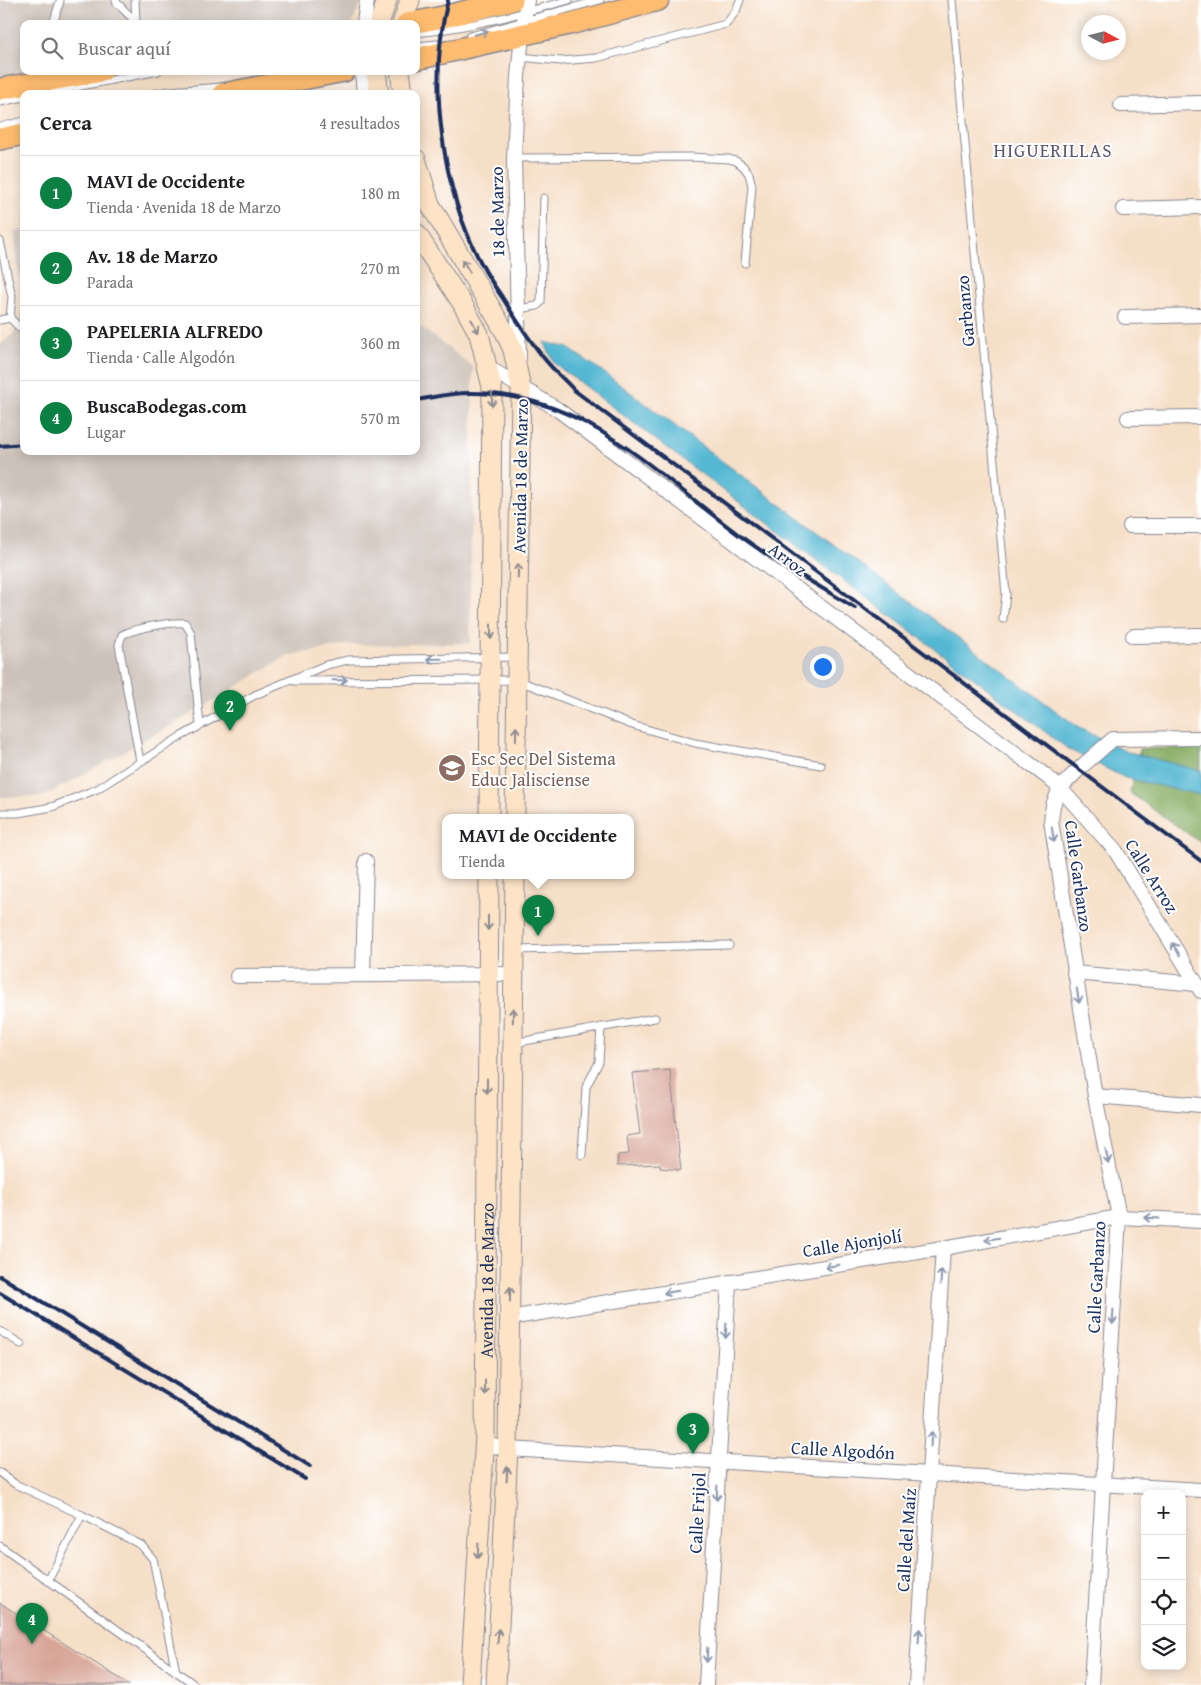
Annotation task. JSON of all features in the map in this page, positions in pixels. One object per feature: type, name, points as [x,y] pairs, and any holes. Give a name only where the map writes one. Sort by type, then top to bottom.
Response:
[{"type":"main road","points":[[420,21],[443,17],[522,14],[658,0]]},
{"type":"main road","points":[[420,57],[522,14]]},
{"type":"main road","points":[[0,89],[33,88],[86,75]]},
{"type":"main road","points":[[244,90],[323,75]]},
{"type":"main road","points":[[0,138],[20,135]]},
{"type":"street","points":[[364,20],[367,0]]},
{"type":"street","points":[[380,20],[387,0]]},
{"type":"street","points":[[403,20],[410,0]]},
{"type":"street","name":"18 de Marzo","points":[[521,388],[514,158],[522,14]]},
{"type":"street","points":[[362,75],[364,90]]},
{"type":"street","points":[[377,75],[379,90]]},
{"type":"street","points":[[401,75],[402,90]]},
{"type":"street","points":[[1120,105],[1201,103]]},
{"type":"street","name":"Avenida 18 de Marzo","points":[[420,171],[430,204],[505,332],[513,350],[521,388],[515,814]]},
{"type":"street","points":[[1123,209],[1201,207]]},
{"type":"street","name":"Avenida 18 de Marzo","points":[[420,240],[462,302],[480,334],[489,368],[493,400],[489,814]]},
{"type":"street","points":[[1125,317],[1201,315]]},
{"type":"street","name":"Arroz","points":[[489,368],[557,409],[1060,788]]},
{"type":"street","points":[[1128,418],[1201,417]]},
{"type":"street","points":[[1130,526],[1201,526]]},
{"type":"street","points":[[1133,636],[1201,635]]},
{"type":"street","points":[[1060,788],[1081,767],[1114,740],[1201,738]]},
{"type":"street","name":"Calle Garbanzo","points":[[1060,788],[1053,805],[1051,821],[1095,1096],[1119,1217],[1090,1685]]},
{"type":"street","name":"Calle Arroz","points":[[1060,788],[1115,850],[1199,987]]},
{"type":"street","points":[[363,975],[366,861]]},
{"type":"street","name":"Avenida 18 de Marzo","points":[[470,1685],[484,1444],[489,879]]},
{"type":"street","name":"Avenida 18 de Marzo","points":[[496,1685],[508,1449],[515,879]]},
{"type":"street","points":[[1074,973],[1199,987]]},
{"type":"street","points":[[237,976],[513,974]]},
{"type":"street","points":[[1095,1096],[1201,1105]]},
{"type":"street","name":"Calle Ajonjolí","points":[[509,1318],[943,1248],[1119,1217],[1201,1221]]},
{"type":"street","name":"Calle del Maíz","points":[[916,1685],[943,1248]]},
{"type":"street","name":"Calle Frijol","points":[[706,1685],[729,1282]]},
{"type":"street","name":"Calle Algodón","points":[[484,1444],[508,1449],[1201,1490]]},
{"type":"lane","points":[[116,0],[133,20]]},
{"type":"lane","points":[[135,0],[136,20]]},
{"type":"lane","points":[[459,39],[522,14],[569,0]]},
{"type":"lane","points":[[420,33],[441,31],[600,0]]},
{"type":"lane","points":[[520,58],[561,61],[596,58],[726,24],[736,11],[740,0]]},
{"type":"lane","name":"Garbanzo","points":[[952,0],[1006,594],[1003,620]]},
{"type":"lane","points":[[53,20],[60,2]]},
{"type":"lane","points":[[420,46],[450,42]]},
{"type":"lane","points":[[33,88],[129,75]]},
{"type":"lane","points":[[192,90],[214,89],[281,75]]},
{"type":"lane","points":[[0,102],[20,94]]},
{"type":"lane","points":[[0,127],[20,122]]},
{"type":"lane","points":[[514,158],[690,157],[736,161],[750,174],[752,186],[745,263]]},
{"type":"lane","points":[[518,309],[538,306],[541,302],[544,198]]},
{"type":"lane","points":[[0,241],[12,297],[10,318]]},
{"type":"lane","points":[[0,320],[10,318]]},
{"type":"lane","points":[[10,318],[20,328]]},
{"type":"lane","points":[[140,762],[119,645],[122,635],[130,631],[176,622],[185,623],[191,633],[200,726]]},
{"type":"lane","points":[[0,813],[18,813],[52,807],[97,789],[255,695],[326,665],[348,660],[517,657]]},
{"type":"lane","points":[[291,681],[517,680],[632,725],[695,743],[820,765]]},
{"type":"lane","points":[[514,950],[729,945]]},
{"type":"lane","points":[[513,1043],[655,1018]]},
{"type":"lane","points":[[582,1155],[586,1087],[600,1062],[601,1027]]},
{"type":"lane","points":[[0,1331],[21,1344]]},
{"type":"lane","points":[[0,1473],[15,1484],[141,1545],[153,1559],[176,1672]]},
{"type":"lane","points":[[48,1581],[82,1515]]},
{"type":"lane","points":[[0,1546],[195,1685]]},
{"type":"shaded area","points":[[0,0],[362,0],[354,20],[20,20],[20,75],[26,75],[0,79]]},
{"type":"shaded area","points":[[20,230],[20,280],[14,231]]},
{"type":"shaded area","points":[[20,320],[20,455],[420,455],[420,326],[473,367],[470,643],[347,645],[287,656],[191,714],[45,796],[0,797],[0,345],[13,334]]},
{"type":"green space","points":[[1201,748],[1201,843],[1130,793],[1139,749]]},
{"type":"water","points":[[544,342],[566,347],[595,366],[1079,728],[1129,752],[1201,771],[1201,795],[1125,778],[1068,749],[555,364]]},
{"type":"building","points":[[670,1070],[681,1170],[660,1168],[660,1164],[617,1166],[618,1155],[629,1154],[627,1136],[640,1134],[632,1073]]},
{"type":"building","points":[[0,1603],[130,1685],[0,1685]]},
{"type":"railway","points":[[448,0],[442,32],[439,100],[442,136],[457,204],[468,236],[487,274],[532,343],[547,361],[574,390],[1201,861]]},
{"type":"railway","points":[[420,399],[462,393],[510,396],[547,406],[582,421],[615,440],[646,462],[753,545],[855,608]]},
{"type":"railway","points":[[0,446],[20,444]]},
{"type":"railway","points":[[0,1276],[310,1466]]},
{"type":"railway","points":[[0,1293],[305,1479]]},
{"type":"place","name":"Av. 18 de Marzo","points":[[230,731]]},
{"type":"place","name":"Esc Sec Del Sistema Educ Jalisciense","points":[[452,768]]},
{"type":"place","name":"MAVI de Occidente","points":[[538,936]]},
{"type":"place","name":"PAPELERIA ALFREDO","points":[[693,1454]]},
{"type":"place","name":"BuscaBodegas.com","points":[[32,1644]]},
{"type":"district","name":"HIGUERILLAS","points":[[1053,150]]}]
